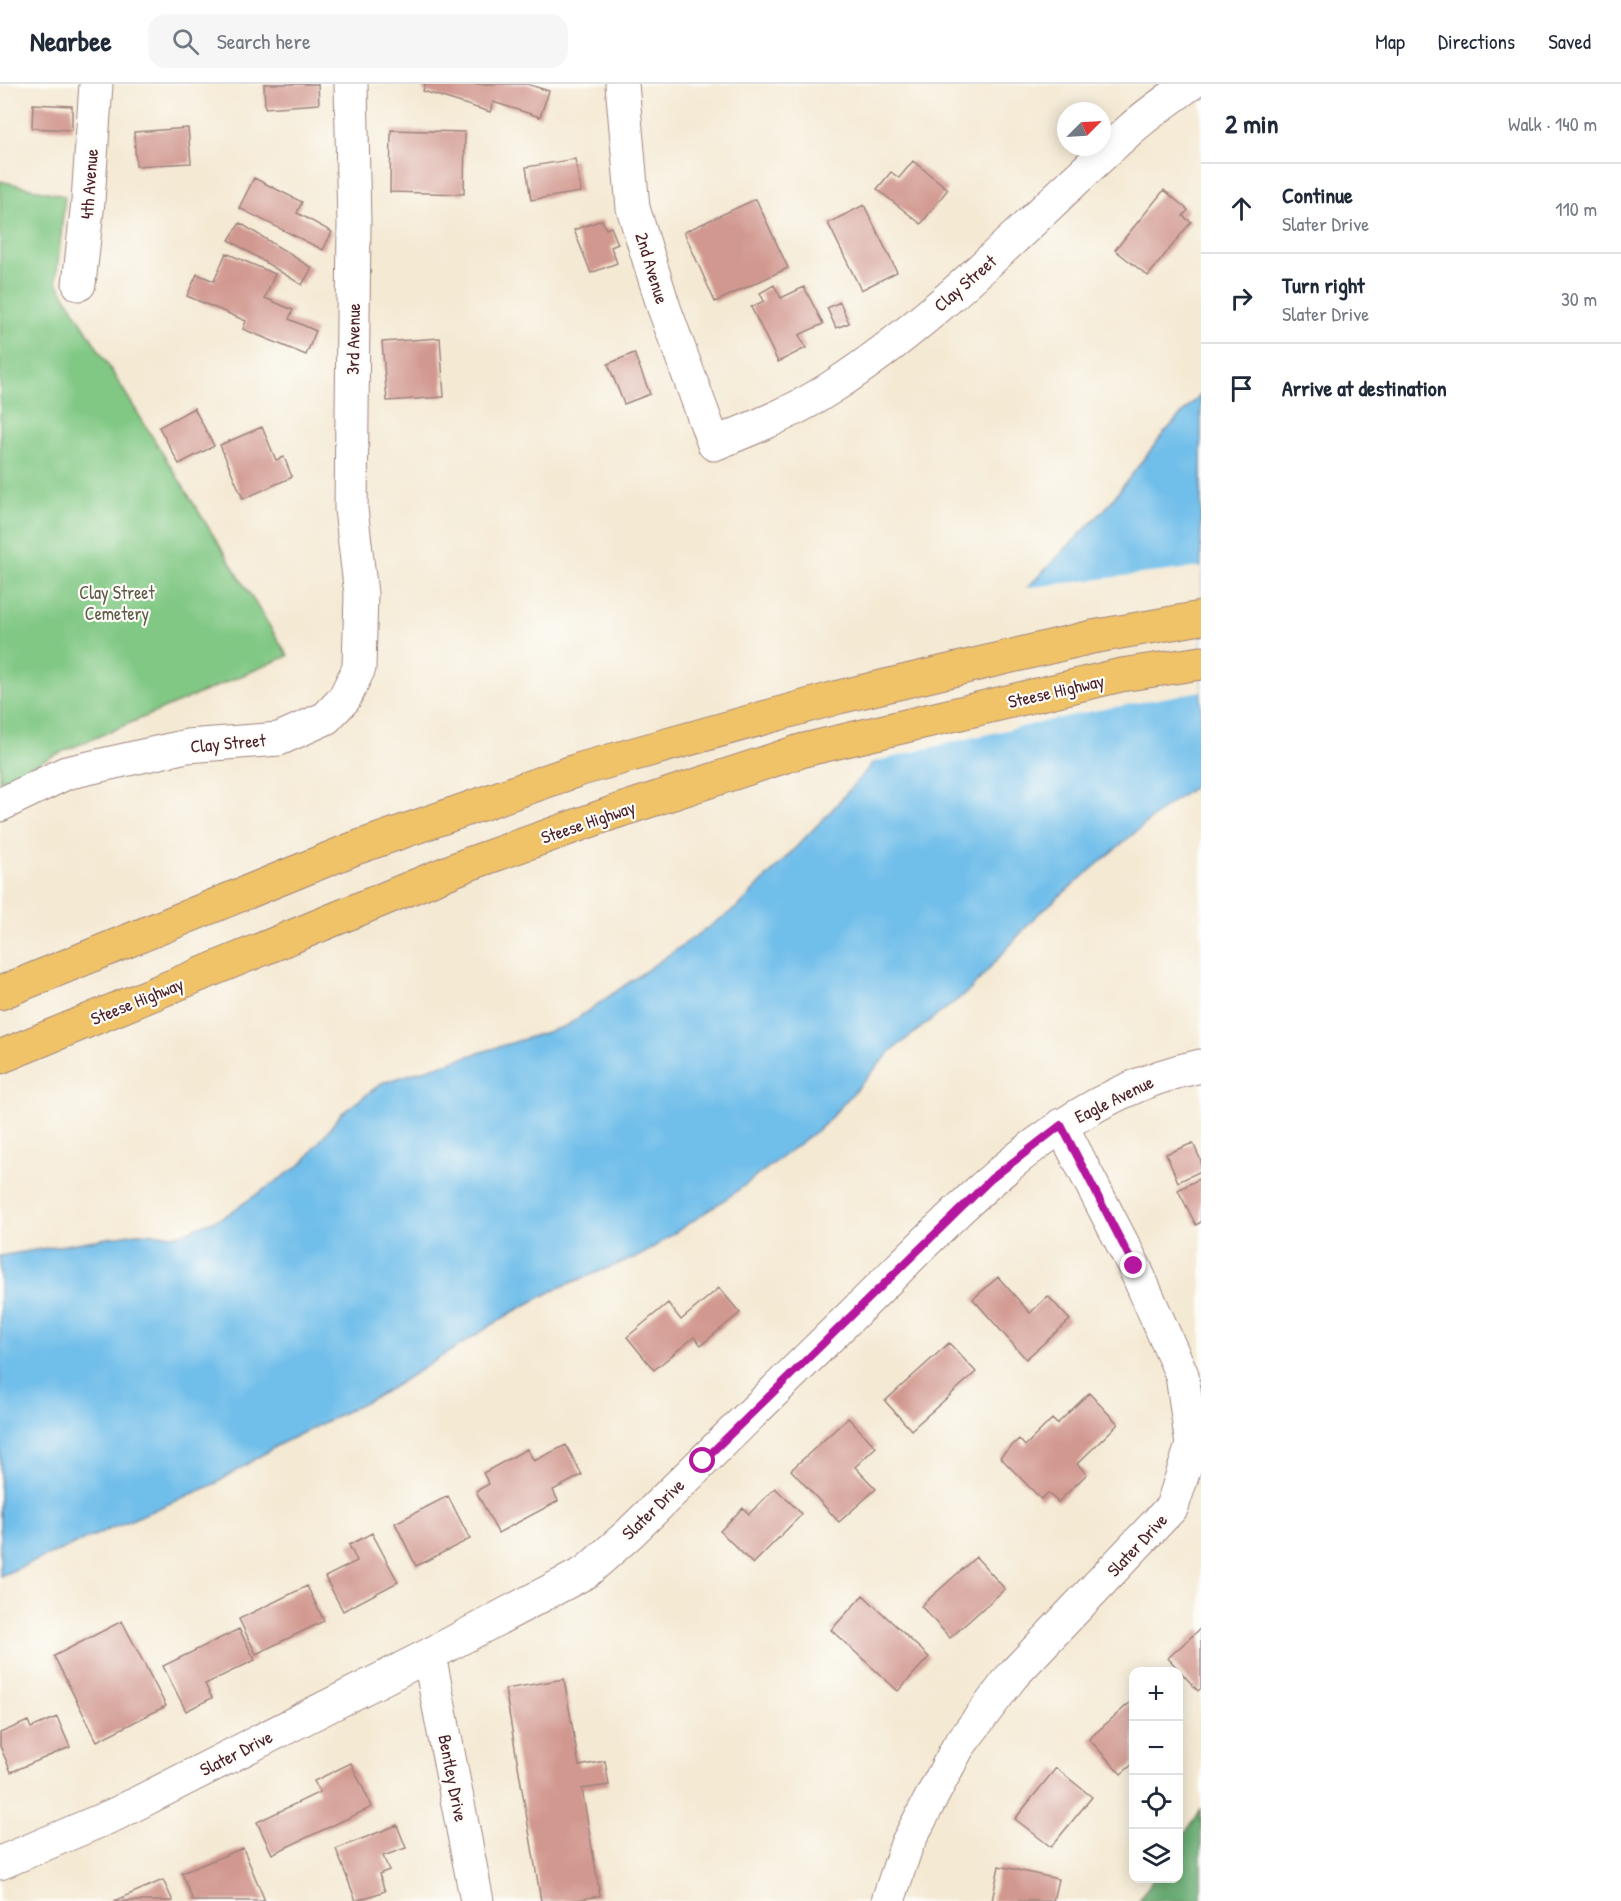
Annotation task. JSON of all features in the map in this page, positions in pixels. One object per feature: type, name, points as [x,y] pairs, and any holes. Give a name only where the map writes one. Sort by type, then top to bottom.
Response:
[{"type":"highway","points":[[0,993],[352,849],[581,769],[839,697],[1092,638],[1201,618]]},
{"type":"highway","name":"Steese Highway","points":[[0,1057],[466,865],[615,812],[804,750],[1121,675],[1201,663]]},
{"type":"street","name":"4th Avenue","points":[[79,284],[88,201],[96,84]]},
{"type":"street","name":"3rd Avenue","points":[[351,84],[354,236],[351,509],[361,594]]},
{"type":"street","name":"2nd Avenue","points":[[622,84],[633,208],[664,308],[714,444]]},
{"type":"street","name":"Clay Street","points":[[714,444],[769,421],[828,390],[883,352],[969,281],[1133,126],[1190,84]]},
{"type":"street","name":"Clay Street","points":[[0,805],[66,773],[187,746],[279,739],[326,718],[344,699],[359,668],[361,594]]},
{"type":"street","name":"Eagle Avenue","points":[[1061,1125],[1135,1085],[1201,1066]]},
{"type":"street","name":"Slater Drive","points":[[0,1863],[116,1814],[429,1655],[586,1572],[630,1533],[991,1179],[1061,1125],[1134,1266],[1182,1375],[1192,1445],[1172,1507],[1012,1676],[957,1747],[907,1844],[888,1901]]},
{"type":"street","name":"Bentley Drive","points":[[429,1655],[477,1901]]},
{"type":"green space","name":"Clay Street Cemetery","points":[[0,181],[65,196],[56,281],[288,656],[57,754],[0,781]]},
{"type":"green space","points":[[1201,1810],[1201,1901],[1139,1901],[1150,1883],[1183,1883],[1183,1836]]},
{"type":"water","points":[[1201,394],[1201,782],[1164,808],[1035,917],[970,990],[892,1050],[824,1125],[733,1194],[643,1254],[558,1288],[511,1313],[385,1392],[276,1446],[215,1484],[0,1576],[0,1256],[137,1233],[178,1235],[225,1216],[303,1163],[341,1114],[382,1083],[566,1026],[739,906],[831,811],[1017,598],[1106,508],[1163,434]]},
{"type":"pier","points":[[1201,567],[1201,691],[1083,713],[870,763],[1023,588]]},
{"type":"building","points":[[264,84],[318,84],[319,104],[265,108]]},
{"type":"building","points":[[425,84],[527,84],[549,91],[540,117],[493,102],[490,112],[423,91]]},
{"type":"building","points":[[33,104],[72,106],[72,130],[32,128]]},
{"type":"building","points":[[188,128],[191,163],[136,166],[134,132]]},
{"type":"building","points":[[391,130],[465,132],[464,194],[390,192]]},
{"type":"building","points":[[575,159],[581,192],[531,200],[526,167]]},
{"type":"building","points":[[913,161],[948,189],[921,224],[877,189],[891,172],[899,178]]},
{"type":"building","points":[[254,178],[302,202],[297,213],[332,232],[323,250],[239,208]]},
{"type":"building","points":[[1164,190],[1188,210],[1183,216],[1191,222],[1148,276],[1115,250]]},
{"type":"building","points":[[756,199],[788,268],[715,302],[684,232]]},
{"type":"building","points":[[864,205],[897,272],[861,290],[828,223]]},
{"type":"building","points":[[602,220],[606,229],[611,227],[618,244],[611,247],[617,263],[591,273],[574,230]]},
{"type":"building","points":[[240,223],[312,268],[302,285],[229,240]]},
{"type":"building","points":[[226,253],[275,274],[265,298],[293,310],[289,319],[316,331],[306,355],[243,329],[246,321],[187,296],[197,274],[214,281]]},
{"type":"building","points":[[774,285],[781,298],[804,287],[823,324],[799,335],[806,348],[778,362],[751,307],[764,301],[760,293]]},
{"type":"building","points":[[840,302],[849,323],[836,328],[827,308]]},
{"type":"building","points":[[440,338],[444,397],[387,401],[382,342]]},
{"type":"building","points":[[634,353],[650,394],[624,404],[608,364]]},
{"type":"building","points":[[194,408],[214,446],[179,464],[159,427]]},
{"type":"building","points":[[262,427],[276,460],[284,457],[292,477],[243,499],[220,445]]},
{"type":"building","points":[[1193,1143],[1201,1161],[1201,1171],[1178,1182],[1166,1154]]},
{"type":"building","points":[[1201,1178],[1201,1222],[1196,1225],[1178,1190]]},
{"type":"building","points":[[998,1277],[1030,1313],[1048,1296],[1070,1320],[1026,1359],[973,1299]]},
{"type":"building","points":[[719,1288],[740,1313],[701,1345],[694,1337],[654,1370],[627,1337],[668,1303],[681,1320]]},
{"type":"building","points":[[949,1343],[976,1372],[911,1430],[885,1401]]},
{"type":"building","points":[[1089,1393],[1118,1424],[1077,1464],[1087,1474],[1058,1502],[1048,1493],[1041,1499],[1000,1457],[1019,1439],[1025,1446],[1052,1419],[1057,1424]]},
{"type":"building","points":[[848,1418],[876,1447],[855,1467],[876,1489],[839,1522],[791,1470]]},
{"type":"building","points":[[566,1445],[582,1475],[553,1490],[558,1501],[498,1533],[476,1491],[489,1484],[483,1473],[527,1449],[534,1461]]},
{"type":"building","points":[[775,1488],[802,1514],[753,1564],[720,1531],[743,1508],[749,1514]]},
{"type":"building","points":[[448,1496],[470,1539],[416,1566],[395,1523]]},
{"type":"building","points":[[372,1533],[398,1582],[343,1611],[325,1577],[357,1561],[349,1545]]},
{"type":"building","points":[[976,1557],[1005,1589],[950,1638],[921,1606]]},
{"type":"building","points":[[307,1586],[324,1621],[256,1654],[239,1619]]},
{"type":"building","points":[[863,1595],[929,1657],[898,1691],[831,1630]]},
{"type":"building","points":[[122,1621],[166,1706],[97,1741],[54,1656]]},
{"type":"building","points":[[1201,1628],[1201,1688],[1198,1691],[1183,1674],[1183,1667],[1176,1667],[1168,1658]]},
{"type":"building","points":[[239,1629],[255,1660],[205,1684],[212,1698],[186,1711],[163,1666]]},
{"type":"building","points":[[564,1679],[579,1766],[605,1761],[609,1785],[582,1789],[600,1896],[569,1901],[541,1901],[505,1689]]},
{"type":"building","points":[[1129,1703],[1129,1767],[1121,1774],[1089,1739]]},
{"type":"building","points":[[57,1717],[70,1747],[11,1772],[0,1746],[0,1733],[28,1721],[31,1728]]},
{"type":"building","points":[[351,1763],[372,1807],[272,1854],[257,1822],[320,1792],[314,1781]]},
{"type":"building","points":[[1056,1768],[1092,1797],[1051,1847],[1015,1819]]},
{"type":"building","points":[[397,1825],[406,1848],[383,1856],[389,1870],[379,1874],[385,1891],[356,1901],[336,1849]]},
{"type":"building","points":[[243,1848],[265,1901],[193,1901],[182,1873]]},
{"type":"building","points":[[999,1866],[1058,1879],[1053,1901],[992,1901]]},
{"type":"building","points":[[163,1880],[173,1901],[114,1901]]},
{"type":"route","points":[[703,1461],[991,1179],[1061,1125],[1134,1266]]}]
